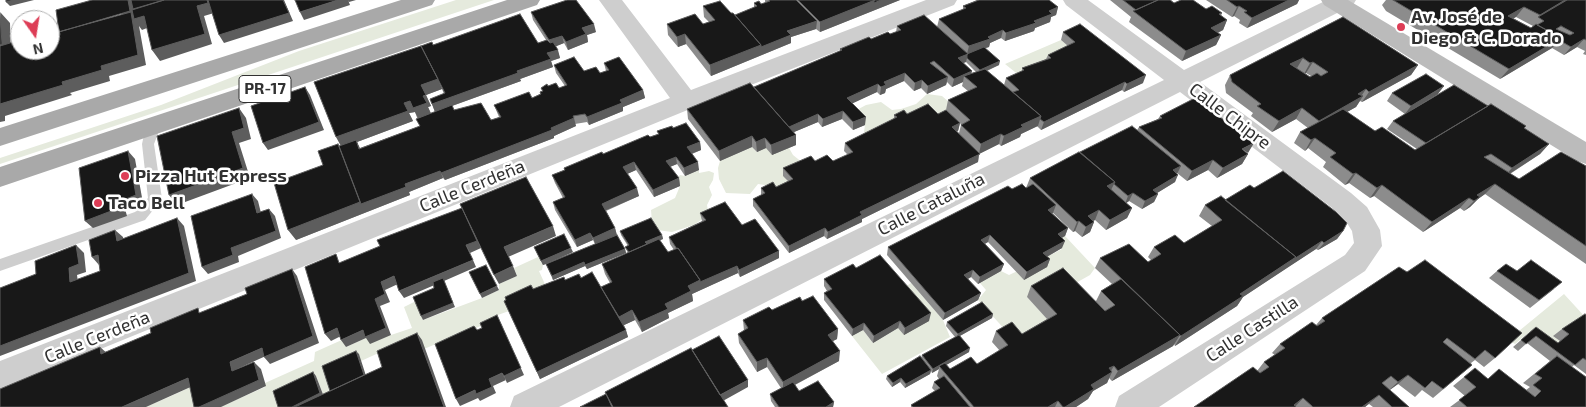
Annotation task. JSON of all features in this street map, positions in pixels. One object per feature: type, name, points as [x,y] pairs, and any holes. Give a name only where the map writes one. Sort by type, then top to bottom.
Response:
[{"type":"main road","name":"PR-17","points":[[0,137],[424,0]]},
{"type":"main road","name":"PR-17","points":[[0,177],[529,0]]},
{"type":"main road","points":[[1338,1],[1586,154]]},
{"type":"street","points":[[610,0],[686,101]]},
{"type":"street","name":"Calle Cerdeña","points":[[0,376],[686,101],[946,0]]},
{"type":"street","name":"Calle Chipre","points":[[1074,0],[1341,200],[1357,215],[1366,230],[1368,246]]},
{"type":"street","name":"Calle Cataluña","points":[[526,407],[1338,1]]},
{"type":"street","name":"Calle Castilla","points":[[1131,407],[1355,263],[1368,246]]},
{"type":"lane","points":[[0,265],[140,216],[155,200],[148,144],[155,126]]},
{"type":"shaded area","points":[[456,0],[494,0],[0,164],[0,158],[161,105],[299,51]]},
{"type":"shaded area","points":[[1061,40],[1073,50],[1020,76],[1005,64]]},
{"type":"shaded area","points":[[927,94],[942,96],[950,103],[950,115],[867,135],[864,132],[865,125],[853,112],[866,105],[881,102],[892,110],[901,109],[916,104]]},
{"type":"shaded area","points":[[752,147],[757,152],[766,148],[789,148],[793,155],[803,163],[790,184],[779,187],[758,184],[750,194],[726,193],[719,179],[718,168],[720,161]]},
{"type":"shaded area","points":[[699,170],[699,173],[709,171],[714,173],[709,187],[712,195],[707,205],[708,211],[694,225],[672,232],[657,230],[652,222],[651,210],[675,198],[680,186],[675,180],[680,175],[685,176]]},
{"type":"shaded area","points":[[1065,236],[1095,268],[1090,275],[1067,288],[1027,297],[1052,324],[1018,344],[978,300],[986,290],[980,283],[1001,271],[1009,275],[1062,249],[1055,241]]},
{"type":"shaded area","points":[[538,257],[543,265],[542,270],[539,271],[548,291],[508,308],[509,311],[495,316],[496,319],[424,349],[416,336],[361,361],[359,355],[333,394],[324,397],[316,376],[280,407],[220,407],[265,387],[265,383],[314,361],[315,352],[344,339],[346,347],[368,337],[391,335],[412,328],[404,307],[416,301],[423,320],[499,290],[499,284],[517,276],[514,268]]},
{"type":"shaded area","points":[[911,283],[943,320],[950,337],[882,374],[852,336],[863,330],[873,343],[898,328],[902,289]]},
{"type":"shaded area","points":[[1564,294],[1586,318],[1564,331],[1562,329],[1554,336],[1560,341],[1549,350],[1527,334],[1515,344],[1508,340]]},
{"type":"shaded area","points":[[195,385],[200,407],[145,407],[169,397]]},
{"type":"building","points":[[92,0],[128,0],[130,11],[60,32],[60,10],[56,10]]},
{"type":"building","points":[[131,0],[164,0],[133,9]]},
{"type":"building","points":[[164,0],[207,0],[208,3],[197,6],[205,34],[152,50],[144,16],[134,19],[132,10]]},
{"type":"building","points":[[208,0],[283,0],[289,13],[219,35]]},
{"type":"building","points":[[295,0],[338,0],[300,12]]},
{"type":"building","points":[[567,0],[576,0],[594,24],[582,28],[586,34],[566,42],[562,36],[549,40],[531,12]]},
{"type":"building","points":[[769,0],[796,0],[817,21],[787,31],[791,35],[761,47],[735,15],[757,6],[754,3],[759,1],[761,4]]},
{"type":"building","points":[[798,0],[875,0],[820,22]]},
{"type":"building","points":[[979,0],[1049,0],[1058,7],[1049,11],[1052,14],[1034,21],[1036,23],[1006,33],[1003,30],[988,37],[990,39],[969,46],[939,19],[966,8],[963,6]]},
{"type":"building","points":[[1123,0],[1158,0],[1136,10]]},
{"type":"building","points":[[1158,0],[1170,0],[1174,3],[1181,0],[1193,0],[1206,9],[1212,6],[1222,13],[1219,14],[1227,20],[1211,28],[1221,35],[1186,51],[1133,11]]},
{"type":"building","points":[[1227,0],[1289,0],[1252,18],[1244,12],[1247,11]]},
{"type":"building","points":[[1393,0],[1565,0],[1540,15],[1524,7],[1508,16],[1531,28],[1536,24],[1561,38],[1509,69]]},
{"type":"building","points":[[1567,0],[1586,0],[1586,40],[1584,39],[1571,47],[1559,40],[1561,38],[1537,25],[1544,21],[1538,17]],"holes":[[[1561,26],[1574,33],[1570,35],[1556,29]]]},
{"type":"building","points":[[720,1],[761,45],[710,65],[685,34],[677,37],[667,24],[695,14],[703,24],[715,20],[703,6]]},
{"type":"building","points":[[131,12],[138,55],[101,66],[102,70],[62,82],[63,85],[0,104],[0,46],[10,43],[10,60],[60,60],[60,31]]},
{"type":"building","points":[[0,13],[2,44],[0,45]]},
{"type":"building","points":[[520,14],[538,43],[547,40],[550,43],[553,42],[558,50],[547,53],[551,59],[432,104],[430,99],[445,93],[421,46],[432,42],[433,45]]},
{"type":"building","points":[[924,15],[968,54],[958,58],[972,71],[954,79],[934,61],[930,63],[948,77],[928,86],[922,80],[915,83],[905,73],[884,82],[886,85],[881,87],[878,84],[847,98],[866,117],[853,122],[843,111],[823,119],[818,114],[789,127],[754,87],[869,37],[871,39],[888,32],[890,34],[901,30],[897,26]]},
{"type":"building","points":[[1343,17],[1418,65],[1369,92],[1366,89],[1358,94],[1363,96],[1319,121],[1302,108],[1279,121],[1257,106],[1261,104],[1232,82],[1230,75]],"holes":[[[1303,58],[1310,63],[1313,62],[1328,72],[1321,76],[1317,73],[1310,77],[1290,64]]]},
{"type":"building","points":[[1080,24],[1146,75],[1127,84],[1125,82],[1044,122],[1040,119],[1041,116],[1013,92],[1019,90],[1006,78],[1024,70],[1022,68],[1051,58],[1048,55],[1075,42],[1063,32]]},
{"type":"building","points":[[421,46],[438,79],[421,85],[426,95],[423,96],[427,103],[413,108],[410,101],[404,103],[408,111],[336,137],[314,82]]},
{"type":"building","points":[[984,47],[1000,61],[980,70],[967,58],[967,54]]},
{"type":"building","points":[[574,57],[584,71],[596,67],[600,73],[609,70],[604,63],[619,57],[643,90],[620,100],[622,103],[587,117],[585,114],[573,116],[574,118],[551,128],[552,130],[441,173],[440,171],[405,184],[406,187],[361,204],[339,146],[356,140],[359,149],[420,126],[416,119],[452,105],[454,110],[481,103],[491,120],[501,117],[494,105],[529,92],[532,98],[541,94],[540,92],[543,91],[541,88],[547,84],[548,86],[556,83],[559,88],[567,85],[554,65]]},
{"type":"building","points":[[985,69],[1041,116],[1021,125],[1023,127],[1004,136],[1001,134],[981,144],[961,125],[970,120],[948,100],[977,87],[964,76]]},
{"type":"building","points":[[1426,74],[1444,86],[1411,106],[1392,93]]},
{"type":"building","points":[[750,83],[796,135],[771,145],[765,138],[756,142],[752,136],[719,151],[687,109]]},
{"type":"building","points":[[1454,85],[1488,106],[1426,143],[1393,121]]},
{"type":"building","points":[[305,87],[319,122],[263,143],[251,106]]},
{"type":"building","points":[[1195,98],[1254,143],[1242,149],[1248,154],[1223,168],[1213,160],[1192,171],[1139,127],[1162,118],[1160,116]]},
{"type":"building","points":[[928,104],[938,114],[946,110],[960,123],[952,127],[980,154],[860,212],[862,215],[828,232],[825,228],[789,246],[753,199],[765,193],[761,188],[773,182],[776,187],[793,179],[783,168],[811,156],[815,161],[827,155],[833,161],[853,152],[845,143],[897,117],[894,115],[904,110],[907,114]]},
{"type":"building","points":[[1491,104],[1526,126],[1524,128],[1549,144],[1512,168],[1491,154],[1484,157],[1519,179],[1561,152],[1586,166],[1586,246],[1495,184],[1477,195],[1480,197],[1474,201],[1469,198],[1432,222],[1382,185],[1377,188],[1356,173],[1353,174],[1330,157],[1336,153],[1315,138],[1311,140],[1300,132],[1343,109],[1375,131],[1382,127],[1415,150]]},
{"type":"building","points":[[239,108],[244,128],[232,132],[243,168],[169,195],[157,136]]},
{"type":"building","points":[[686,123],[700,142],[687,147],[698,162],[684,168],[676,157],[666,161],[679,178],[653,190],[634,162],[623,167],[637,188],[602,204],[615,228],[593,238],[590,233],[575,240],[553,202],[565,197],[552,175],[602,152],[603,154],[648,135],[650,137],[659,134],[657,131]]},
{"type":"building","points":[[1132,126],[1181,166],[1173,170],[1178,175],[1153,190],[1158,194],[1145,201],[1133,193],[1128,196],[1114,184],[1115,182],[1080,152]]},
{"type":"building","points":[[338,144],[360,202],[288,230],[274,183],[323,165],[318,151]]},
{"type":"building","points":[[128,151],[136,195],[118,202],[119,208],[85,221],[79,168]]},
{"type":"building","points":[[1079,152],[1115,182],[1107,186],[1132,208],[1110,220],[1099,210],[1088,216],[1094,222],[1086,227],[1079,221],[1077,222],[1030,178]]},
{"type":"building","points":[[1283,171],[1336,212],[1347,223],[1343,231],[1324,243],[1322,241],[1294,259],[1296,257],[1225,200],[1250,185],[1254,188]]},
{"type":"building","points":[[526,177],[553,226],[504,247],[513,266],[494,275],[460,204]]},
{"type":"building","points":[[1022,184],[1026,188],[1033,184],[1056,205],[1048,210],[1068,228],[1058,234],[1065,241],[1043,253],[1050,259],[1027,272],[990,235],[981,240],[1004,264],[980,277],[973,270],[964,275],[981,293],[945,313],[888,247],[1008,186],[1012,189]]},
{"type":"building","points":[[252,194],[257,213],[269,209],[276,231],[231,248],[233,255],[202,267],[191,216]]},
{"type":"building","points":[[1221,196],[1296,257],[1240,294],[1243,296],[1181,336],[1100,258],[1129,244],[1148,262],[1161,254],[1154,247],[1175,235],[1184,243],[1222,220],[1205,205]]},
{"type":"building","points":[[725,202],[742,225],[755,219],[779,251],[739,270],[737,266],[700,282],[669,237],[706,220],[700,213]]},
{"type":"building","points":[[462,208],[477,241],[466,245],[473,260],[399,291],[394,276],[381,282],[385,294],[375,299],[386,328],[365,337],[363,330],[341,340],[337,328],[325,334],[305,267],[336,254],[339,263],[380,246],[377,240]]},
{"type":"building","points":[[177,218],[189,273],[0,346],[0,288],[36,274],[35,261],[76,245],[79,264],[69,268],[70,282],[100,271],[98,255],[92,257],[89,240],[115,230],[117,241]]},
{"type":"building","points":[[651,218],[662,235],[645,242],[647,244],[629,252],[625,247],[629,245],[620,231]]},
{"type":"building","points":[[564,234],[571,248],[541,261],[534,247]]},
{"type":"building","points":[[617,235],[625,249],[585,265],[584,262],[552,276],[546,264]]},
{"type":"building","points":[[659,239],[668,252],[678,248],[700,280],[688,286],[691,291],[665,304],[668,309],[639,322],[632,310],[619,317],[601,287],[612,282],[602,264]]},
{"type":"building","points":[[880,255],[931,313],[905,328],[900,321],[874,336],[864,323],[853,329],[824,293],[832,289],[824,279],[853,264],[856,268]]},
{"type":"building","points":[[1425,260],[1522,333],[1495,358],[1485,350],[1475,359],[1447,338],[1443,342],[1472,365],[1443,389],[1432,381],[1425,388],[1408,375],[1398,382],[1391,376],[1382,383],[1409,407],[1392,407],[1379,395],[1362,407],[1313,407],[1303,398],[1294,405],[1296,407],[1194,407],[1253,367],[1260,373],[1269,367],[1264,362],[1285,348],[1280,344],[1312,322],[1317,326],[1325,321],[1322,318],[1399,267],[1407,272]]},
{"type":"building","points":[[1531,260],[1562,282],[1539,300],[1497,271],[1506,264],[1517,271]]},
{"type":"building","points":[[486,265],[497,286],[480,294],[469,272]]},
{"type":"building","points":[[1063,268],[1105,311],[1115,305],[1101,291],[1121,279],[1180,335],[1118,371],[1114,366],[1109,368],[1112,372],[1091,385],[1094,389],[1065,407],[1058,401],[1048,407],[974,407],[939,366],[945,363],[950,369],[971,357],[977,364],[1008,345],[996,331],[1012,322],[1022,334],[1057,314],[1031,286]]},
{"type":"building","points":[[292,269],[313,336],[264,357],[262,348],[230,362],[232,371],[254,362],[259,380],[199,407],[194,407],[188,378],[122,407],[0,407],[0,389],[100,347],[101,354],[151,333],[150,328],[198,308],[199,313],[247,294],[245,288]]},
{"type":"building","points":[[592,272],[626,330],[537,372],[504,301],[506,300],[505,297],[531,285],[533,289],[564,277],[565,280],[579,274],[581,278]]},
{"type":"building","points":[[443,278],[453,303],[421,316],[413,297],[434,288],[433,282]]},
{"type":"building","points":[[813,296],[838,329],[828,335],[840,351],[783,382],[767,358],[757,362],[738,334],[748,328],[743,320],[769,307],[772,310],[800,297],[802,301]]},
{"type":"building","points":[[982,302],[993,314],[958,334],[947,322]]},
{"type":"building","points":[[1585,314],[1586,360],[1583,358],[1575,365],[1536,336],[1526,344],[1521,340],[1536,327],[1558,343],[1569,334],[1562,329]]},
{"type":"building","points":[[497,315],[521,368],[504,376],[502,373],[489,379],[492,387],[476,394],[475,390],[456,399],[435,344],[474,326],[477,330],[482,328],[480,323]]},
{"type":"building","points":[[417,333],[444,407],[295,407],[382,367],[377,351]]},
{"type":"building","points":[[959,335],[970,348],[933,369],[922,355]]},
{"type":"building","points":[[719,336],[748,380],[720,395],[692,350]]},
{"type":"building","points":[[691,348],[728,407],[613,407],[605,392]]},
{"type":"building","points":[[356,351],[364,375],[330,391],[322,366]]},
{"type":"building","points":[[920,356],[931,370],[906,384],[901,378],[893,383],[887,376]]},
{"type":"building","points":[[1557,356],[1586,377],[1586,407],[1467,407],[1459,400],[1476,387],[1464,377],[1475,368],[1488,379],[1499,369],[1535,397],[1541,391],[1533,385],[1542,378],[1535,374]]},
{"type":"building","points":[[313,372],[320,393],[292,407],[278,407],[273,391]]},
{"type":"building","points":[[944,376],[970,407],[913,407],[911,405],[940,388],[934,382]]},
{"type":"building","points":[[818,381],[834,402],[826,407],[779,407],[770,394],[793,382],[799,391]]},
{"type":"building","points":[[606,394],[612,407],[580,407]]},
{"type":"place","name":"Av. José de Diego & C. Dorado","points":[[1401,27]]},
{"type":"place","name":"Pizza Hut Express","points":[[125,176]]},
{"type":"place","name":"Taco Bell","points":[[98,203]]}]
